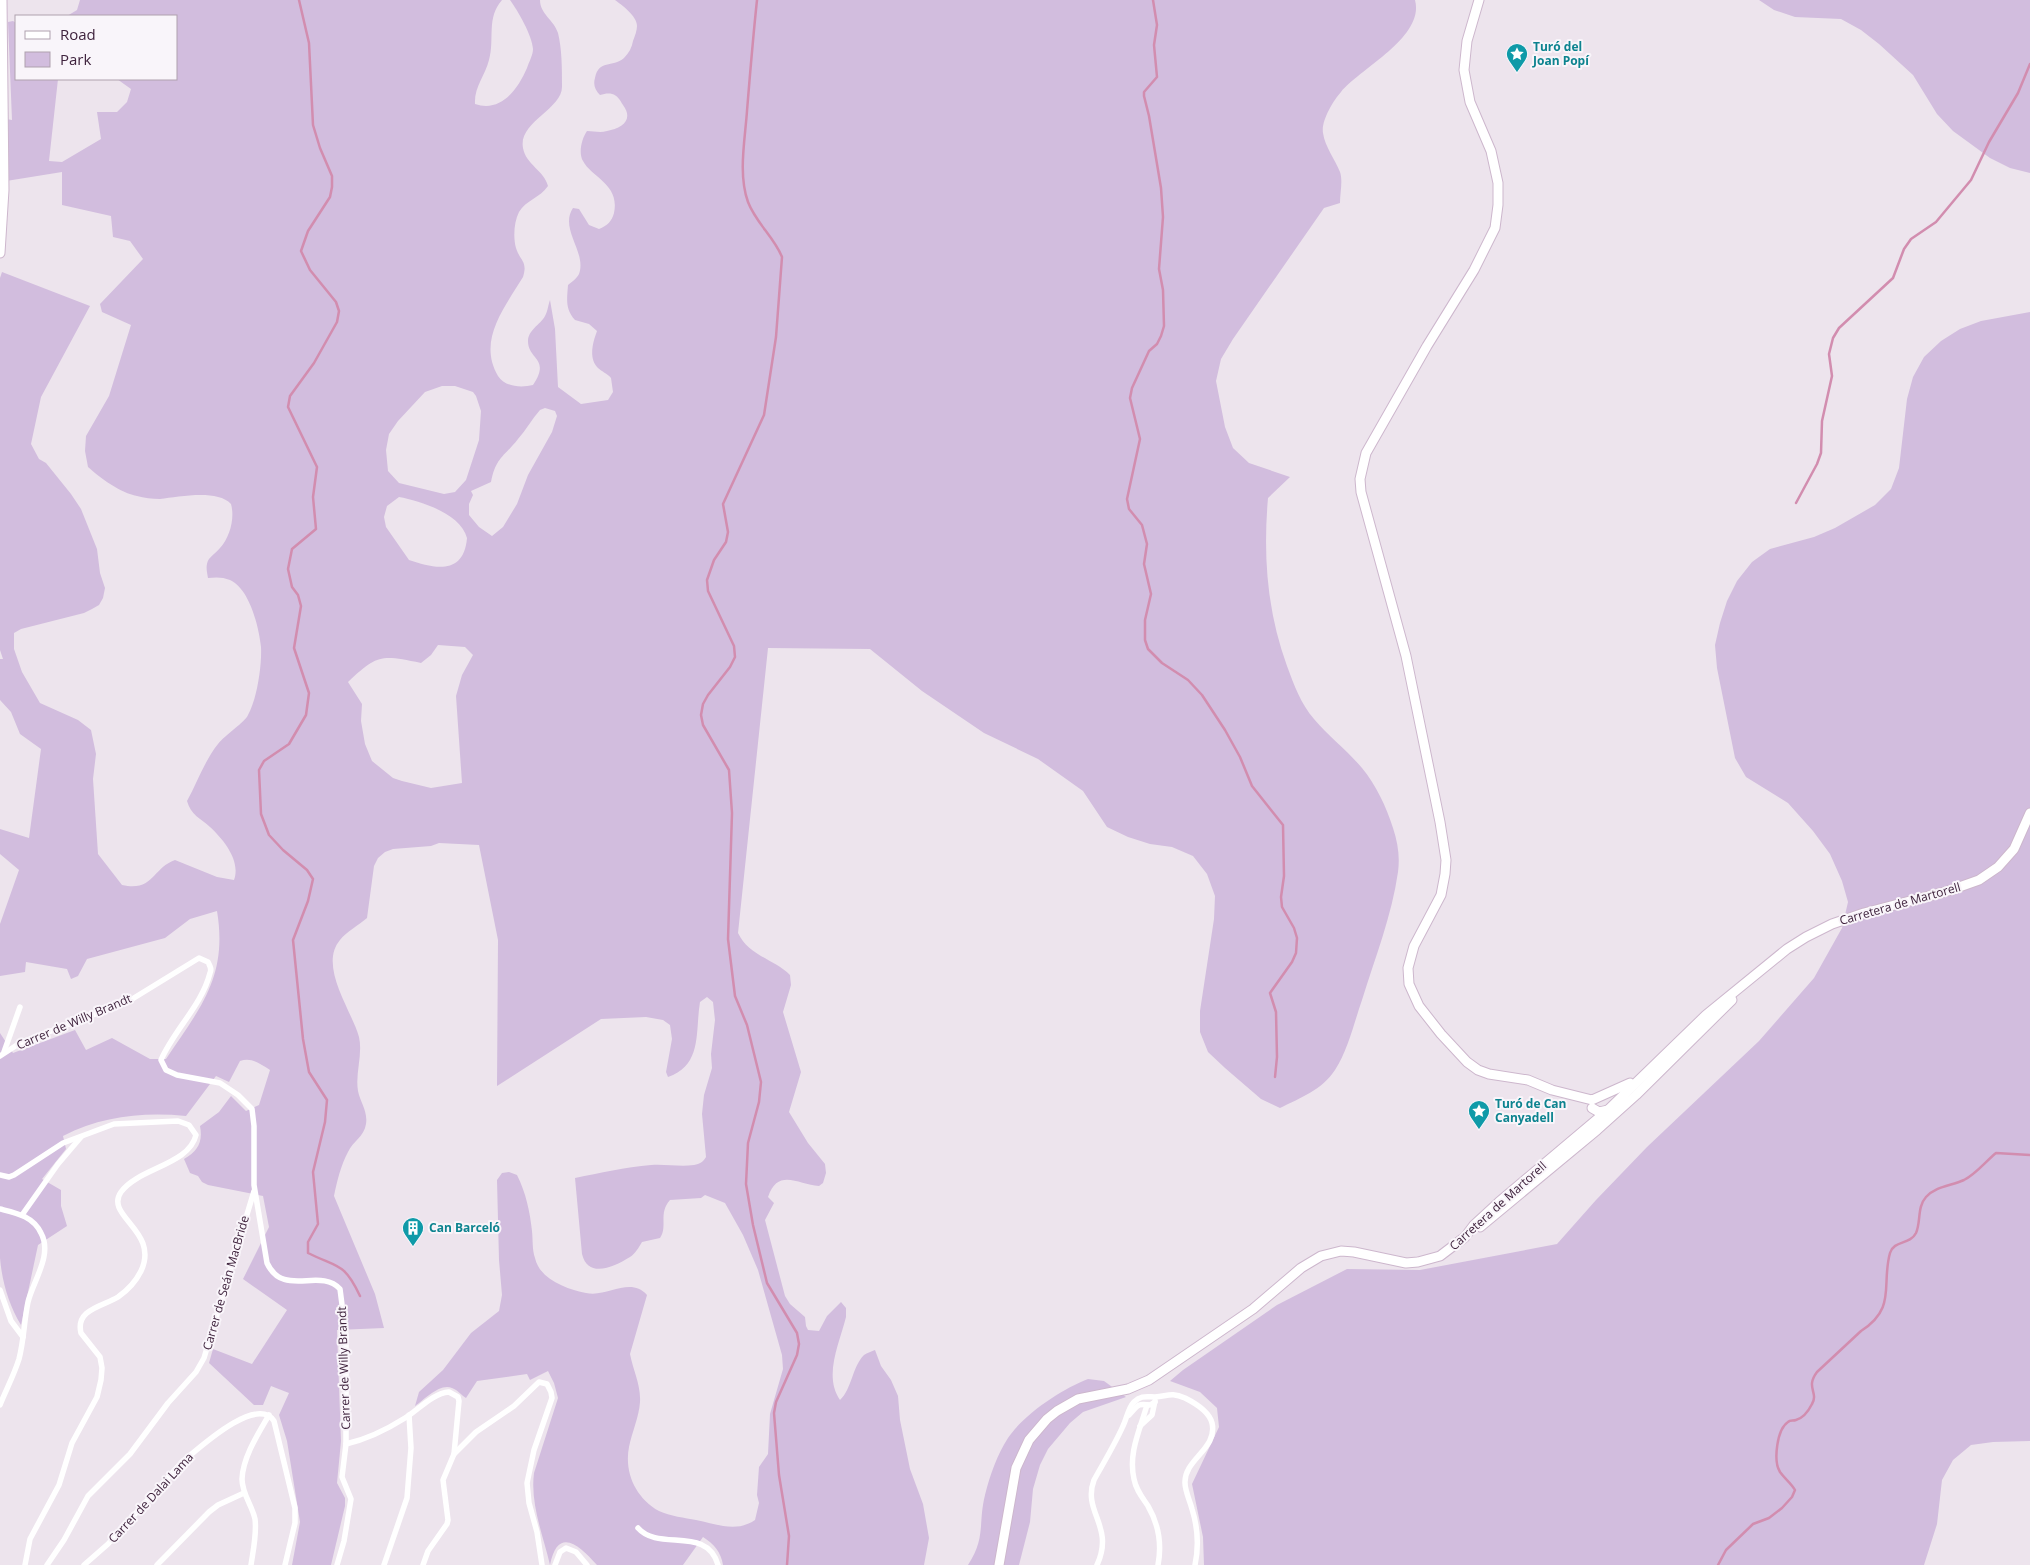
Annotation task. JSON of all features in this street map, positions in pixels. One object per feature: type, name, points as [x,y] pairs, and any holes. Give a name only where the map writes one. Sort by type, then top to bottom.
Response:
[{"type":"main road","points":[[0,253],[2,190],[2,0]]},
{"type":"main road","points":[[1479,0],[1466,41],[1464,70],[1470,102],[1490,151],[1498,183],[1495,228],[1474,270],[1427,346],[1366,453],[1360,478],[1361,492],[1410,672],[1446,853],[1445,874],[1440,895],[1414,946],[1408,968],[1408,976],[1411,991],[1419,1006],[1453,1048],[1473,1067],[1489,1074],[1528,1080],[1592,1104],[1599,1112],[1615,1108],[1654,1077]]},
{"type":"main road","name":"Carretera de Martorell","points":[[999,1565],[1016,1468],[1029,1440],[1057,1411],[1078,1399],[1128,1389],[1149,1380],[1253,1309],[1301,1268],[1321,1256],[1341,1251],[1400,1262],[1418,1262],[1440,1256],[1465,1237],[1474,1225],[1499,1202],[1607,1110],[1706,1016],[1788,949],[1806,937],[1832,924],[1864,913],[1955,889],[1989,874],[2014,849],[2030,812]]},
{"type":"main road","points":[[1465,1237],[1477,1230],[1597,1130],[1654,1077],[1730,1002],[1743,986]]},
{"type":"main road","points":[[1578,1135],[1590,1115],[1592,1104],[1602,1095],[1615,1091],[1640,1078]]},
{"type":"main road","points":[[1597,1130],[1610,1103],[1606,1096],[1602,1095]]},
{"type":"street","name":"Carrer de Willy Brandt","points":[[2,1054],[20,1043],[129,1001],[199,958],[208,962],[211,972],[200,994],[166,1048],[162,1060],[166,1070],[177,1075],[220,1083],[238,1095],[252,1109],[255,1189],[267,1263],[271,1271],[282,1279],[322,1280],[336,1285],[340,1290],[346,1336],[346,1444],[342,1477],[351,1499],[344,1541],[337,1565]]},
{"type":"street","points":[[2,1054],[20,1007]]},
{"type":"street","points":[[0,1174],[9,1177],[14,1175],[57,1146],[114,1124],[168,1120],[185,1122],[193,1128],[196,1136],[190,1149],[134,1181],[121,1191],[119,1196],[118,1201],[122,1214],[137,1231],[143,1242],[144,1262],[135,1282],[129,1288],[118,1297],[88,1311],[82,1319],[81,1333],[102,1362],[101,1380],[97,1396],[72,1443],[59,1485],[30,1539],[25,1565]]},
{"type":"street","points":[[22,1215],[58,1164],[82,1136]]},
{"type":"street","name":"Carrer de Seán MacBride","points":[[46,1565],[64,1540],[88,1496],[130,1454],[168,1403],[196,1372],[204,1358],[255,1189]]},
{"type":"street","points":[[0,1209],[22,1215],[37,1226],[42,1233],[44,1248],[41,1267],[28,1302],[18,1360],[0,1405]]},
{"type":"street","points":[[0,1290],[11,1321],[23,1337]]},
{"type":"street","points":[[423,1565],[428,1551],[447,1524],[443,1480],[454,1454],[476,1432],[514,1406],[539,1382],[547,1384],[552,1392],[552,1398],[534,1450],[526,1483],[542,1565]]},
{"type":"street","points":[[346,1444],[372,1436],[409,1415],[443,1392],[449,1392],[458,1397],[459,1408],[453,1445],[454,1454]]},
{"type":"street","points":[[1158,1565],[1161,1550],[1157,1525],[1136,1488],[1133,1475],[1134,1449],[1147,1405],[1155,1399],[1170,1394],[1184,1398],[1206,1412],[1212,1424],[1211,1439],[1187,1470],[1185,1483],[1194,1514],[1198,1542],[1195,1565]]},
{"type":"street","points":[[1097,1565],[1102,1554],[1104,1537],[1091,1497],[1091,1488],[1131,1406],[1136,1400],[1150,1396],[1155,1399]]},
{"type":"street","points":[[1140,1426],[1152,1415],[1155,1399]]},
{"type":"street","points":[[1126,1418],[1141,1403],[1147,1405]]},
{"type":"street","name":"Carrer de Dalai Lama","points":[[84,1565],[108,1544],[181,1463],[232,1424],[254,1415],[269,1415]]},
{"type":"street","points":[[250,1565],[254,1547],[254,1519],[244,1493],[242,1478],[245,1465],[257,1436],[269,1415],[277,1428],[295,1508],[294,1528],[285,1565]]},
{"type":"street","points":[[384,1565],[407,1498],[411,1448],[409,1415]]},
{"type":"street","points":[[157,1565],[218,1504],[244,1493]]},
{"type":"street","points":[[638,1528],[644,1534],[651,1537],[690,1542],[706,1547],[714,1554],[718,1565]]},
{"type":"street","points":[[555,1565],[560,1552],[566,1548],[576,1552],[587,1565]]},
{"type":"green space","points":[[80,0],[502,0],[497,7],[492,21],[491,52],[475,98],[475,104],[484,106],[501,102],[513,91],[519,84],[532,54],[532,43],[527,30],[510,0],[540,0],[542,9],[554,24],[558,33],[561,52],[562,86],[556,102],[533,123],[523,139],[525,154],[546,180],[548,186],[525,205],[517,216],[514,239],[525,268],[523,277],[496,324],[492,337],[492,363],[501,380],[514,386],[533,385],[540,369],[537,360],[531,352],[528,341],[532,331],[545,316],[550,300],[555,329],[558,387],[581,404],[608,400],[613,392],[611,378],[598,368],[593,360],[593,345],[597,331],[589,324],[575,320],[568,308],[567,299],[568,285],[579,274],[580,266],[569,224],[573,208],[579,209],[589,225],[599,229],[609,223],[614,213],[615,203],[613,195],[604,182],[587,167],[583,161],[581,150],[582,141],[587,131],[602,132],[612,130],[622,125],[627,119],[626,110],[618,98],[611,94],[600,95],[594,85],[600,68],[624,58],[631,48],[636,31],[635,18],[615,0],[1415,0],[1416,14],[1410,27],[1401,39],[1341,92],[1326,117],[1323,133],[1341,176],[1340,203],[1324,208],[1233,339],[1221,359],[1216,381],[1225,427],[1233,448],[1249,463],[1290,477],[1268,498],[1266,541],[1271,604],[1280,645],[1292,680],[1309,713],[1356,761],[1372,781],[1387,812],[1397,845],[1398,872],[1383,936],[1347,1045],[1340,1062],[1330,1077],[1310,1093],[1280,1108],[1261,1099],[1208,1052],[1200,1032],[1200,1011],[1214,919],[1215,896],[1207,874],[1193,856],[1172,847],[1150,844],[1128,837],[1107,827],[1083,791],[1038,759],[984,733],[922,691],[870,649],[768,648],[738,933],[743,941],[755,952],[790,975],[791,985],[783,1012],[801,1072],[789,1112],[808,1143],[825,1164],[826,1173],[823,1183],[819,1186],[790,1180],[777,1182],[768,1197],[774,1203],[765,1220],[785,1296],[790,1304],[805,1317],[808,1330],[819,1331],[827,1316],[841,1302],[846,1308],[846,1317],[834,1359],[833,1370],[835,1391],[840,1400],[847,1390],[860,1360],[864,1355],[872,1351],[875,1350],[881,1366],[891,1380],[898,1396],[900,1420],[910,1469],[923,1504],[929,1538],[924,1565],[723,1565],[721,1556],[716,1549],[703,1537],[683,1565],[597,1565],[577,1546],[564,1542],[558,1545],[550,1565],[535,1508],[533,1485],[534,1473],[558,1398],[548,1371],[530,1380],[527,1374],[477,1381],[466,1398],[454,1389],[443,1388],[433,1392],[415,1406],[419,1392],[443,1370],[471,1333],[499,1311],[502,1295],[497,1180],[502,1173],[509,1172],[517,1175],[523,1189],[530,1217],[535,1258],[538,1266],[548,1278],[563,1286],[586,1293],[602,1293],[633,1287],[647,1295],[630,1354],[638,1384],[640,1402],[629,1447],[628,1466],[638,1492],[651,1506],[659,1511],[678,1517],[726,1526],[741,1526],[755,1520],[759,1503],[757,1495],[759,1467],[768,1454],[770,1414],[783,1369],[782,1355],[758,1270],[743,1235],[725,1203],[705,1195],[701,1198],[670,1200],[664,1210],[663,1229],[660,1238],[642,1242],[632,1256],[609,1267],[596,1269],[585,1262],[582,1254],[575,1178],[641,1166],[694,1165],[701,1163],[706,1157],[702,1114],[704,1095],[712,1068],[711,1054],[715,1020],[713,1002],[707,997],[700,1002],[697,1035],[692,1056],[679,1072],[668,1077],[666,1072],[672,1039],[670,1025],[663,1020],[646,1017],[601,1019],[497,1086],[498,940],[479,845],[439,843],[431,846],[393,849],[385,852],[378,858],[374,866],[367,918],[340,940],[334,951],[334,975],[359,1037],[360,1050],[357,1084],[365,1111],[366,1124],[363,1132],[350,1148],[343,1162],[334,1196],[375,1294],[384,1328],[337,1330],[341,1441],[337,1483],[345,1498],[345,1506],[331,1565],[292,1565],[300,1522],[287,1441],[279,1415],[289,1393],[271,1386],[263,1405],[254,1405],[209,1363],[213,1349],[252,1364],[287,1310],[243,1279],[269,1227],[263,1196],[208,1185],[202,1182],[198,1176],[190,1173],[184,1159],[193,1153],[198,1146],[201,1137],[200,1126],[219,1112],[231,1096],[246,1111],[259,1105],[270,1070],[259,1063],[248,1060],[240,1061],[229,1082],[216,1076],[186,1116],[138,1115],[123,1117],[93,1124],[63,1136],[66,1149],[42,1179],[61,1190],[61,1206],[67,1226],[38,1245],[21,1325],[7,1293],[2,1276],[0,1258],[0,1033],[13,1053],[75,1030],[86,1050],[112,1038],[150,1059],[166,1059],[190,1024],[208,991],[215,973],[219,934],[217,911],[190,919],[165,938],[87,959],[78,976],[71,979],[67,969],[26,962],[25,972],[0,976],[0,924],[19,870],[0,854],[0,829],[29,838],[41,749],[20,734],[11,712],[0,700],[0,659],[3,659],[0,650],[0,278],[2,272],[90,306],[41,397],[31,444],[39,459],[46,463],[81,509],[97,549],[100,573],[105,588],[103,598],[99,605],[84,613],[21,629],[14,633],[14,649],[22,672],[40,703],[78,720],[91,730],[96,754],[93,779],[98,854],[122,885],[141,885],[167,864],[175,860],[217,877],[234,880],[235,866],[226,844],[193,813],[187,801],[213,750],[248,715],[256,691],[261,654],[256,620],[243,592],[237,585],[225,578],[208,578],[208,561],[224,544],[231,527],[231,504],[225,499],[207,495],[160,499],[140,497],[118,488],[88,467],[85,451],[86,436],[109,396],[131,325],[102,312],[100,304],[143,259],[130,241],[113,237],[111,216],[62,205],[62,172],[0,182],[0,118],[12,120],[8,22],[15,22],[15,80],[58,80],[49,161],[62,162],[101,139],[97,112],[117,112],[127,102],[131,89],[118,80],[178,80],[178,15],[69,15],[77,10]],"holes":[[[442,386],[455,386],[473,392],[481,411],[479,440],[466,480],[455,492],[444,494],[399,483],[388,471],[386,450],[389,434],[398,421],[425,392]],[[545,408],[555,411],[557,416],[552,432],[528,475],[517,504],[503,527],[492,536],[479,527],[469,515],[469,504],[473,495],[471,491],[491,482],[498,462],[521,436],[540,410]],[[399,497],[429,505],[457,522],[467,538],[465,550],[454,564],[438,567],[409,560],[386,527],[384,517],[387,506]],[[438,645],[465,647],[473,655],[462,675],[456,696],[462,783],[431,788],[393,778],[372,761],[365,744],[361,721],[362,704],[348,682],[366,666],[381,659],[388,658],[421,663],[431,655]]]},
{"type":"green space","points":[[1759,0],[2030,0],[2030,173],[2010,168],[1990,158],[1953,131],[1937,114],[1913,75],[1861,30],[1841,19],[1795,17],[1774,10]]},
{"type":"green space","points":[[2030,312],[2030,1441],[1993,1442],[1971,1445],[1953,1460],[1942,1480],[1937,1524],[1924,1565],[1204,1565],[1203,1537],[1192,1484],[1219,1427],[1217,1408],[1200,1392],[1170,1381],[1277,1305],[1347,1269],[1420,1270],[1557,1244],[1647,1147],[1759,1041],[1814,978],[1842,928],[1848,902],[1842,881],[1830,854],[1813,831],[1788,803],[1746,777],[1735,758],[1717,668],[1715,645],[1727,601],[1737,581],[1752,562],[1770,549],[1814,537],[1835,528],[1875,505],[1891,489],[1899,468],[1907,399],[1913,377],[1924,357],[1941,341],[1960,329],[1981,321]]},
{"type":"green space","points":[[1088,1379],[1104,1381],[1126,1397],[1083,1412],[1070,1423],[1048,1449],[1040,1465],[1033,1489],[1030,1522],[1019,1565],[968,1565],[977,1547],[989,1480],[997,1458],[1008,1438],[1033,1411],[1067,1389]]},
{"type":"waterway","points":[[299,0],[309,43],[313,125],[332,176],[330,197],[308,231],[301,251],[310,270],[336,302],[339,311],[337,322],[314,363],[290,396],[288,407],[317,467],[313,497],[316,529],[292,549],[288,569],[292,587],[298,595],[301,606],[294,648],[309,693],[306,715],[289,744],[264,761],[259,770],[261,814],[269,835],[283,850],[307,870],[313,879],[308,901],[293,940],[303,1039],[309,1072],[327,1100],[325,1122],[313,1172],[318,1224],[308,1242],[308,1253],[344,1271],[360,1296]]},
{"type":"waterway","points":[[757,0],[744,145],[743,180],[751,210],[782,257],[776,337],[764,415],[723,504],[728,532],[726,542],[714,560],[707,580],[708,591],[734,646],[735,657],[730,667],[708,695],[703,704],[701,715],[703,725],[729,770],[732,813],[728,939],[735,996],[747,1025],[761,1082],[759,1102],[748,1143],[746,1184],[753,1225],[767,1283],[797,1333],[799,1344],[797,1355],[776,1402],[774,1413],[779,1475],[789,1536],[787,1565]]},
{"type":"waterway","points":[[1153,0],[1157,25],[1154,45],[1157,77],[1144,92],[1144,96],[1161,188],[1163,217],[1159,269],[1163,290],[1164,326],[1157,344],[1149,351],[1132,388],[1130,398],[1140,439],[1127,499],[1129,509],[1142,525],[1147,544],[1144,564],[1151,594],[1145,620],[1145,640],[1148,649],[1162,663],[1188,680],[1202,695],[1240,757],[1252,786],[1283,825],[1284,876],[1281,897],[1282,907],[1294,928],[1297,938],[1296,953],[1292,962],[1270,993],[1276,1012],[1277,1057],[1275,1077]]},
{"type":"waterway","points":[[1796,503],[1821,453],[1822,421],[1832,376],[1829,354],[1833,338],[1839,328],[1893,278],[1904,249],[1911,239],[1936,222],[1971,180],[1989,142],[2018,93],[2030,64]]},
{"type":"waterway","points":[[1718,1565],[1726,1550],[1753,1524],[1769,1518],[1792,1497],[1795,1490],[1778,1467],[1777,1446],[1781,1431],[1788,1422],[1801,1418],[1806,1414],[1811,1406],[1814,1400],[1812,1382],[1817,1372],[1879,1314],[1884,1305],[1886,1295],[1890,1253],[1895,1246],[1910,1239],[1916,1233],[1921,1205],[1926,1197],[1939,1188],[1968,1177],[1996,1153],[2030,1155]]},
{"type":"place","name":"Turó del Joan Popí","points":[[1517,73]]},
{"type":"place","name":"Turó de Can Canyadell","points":[[1479,1130]]},
{"type":"place","name":"Can Barceló","points":[[413,1247]]}]
